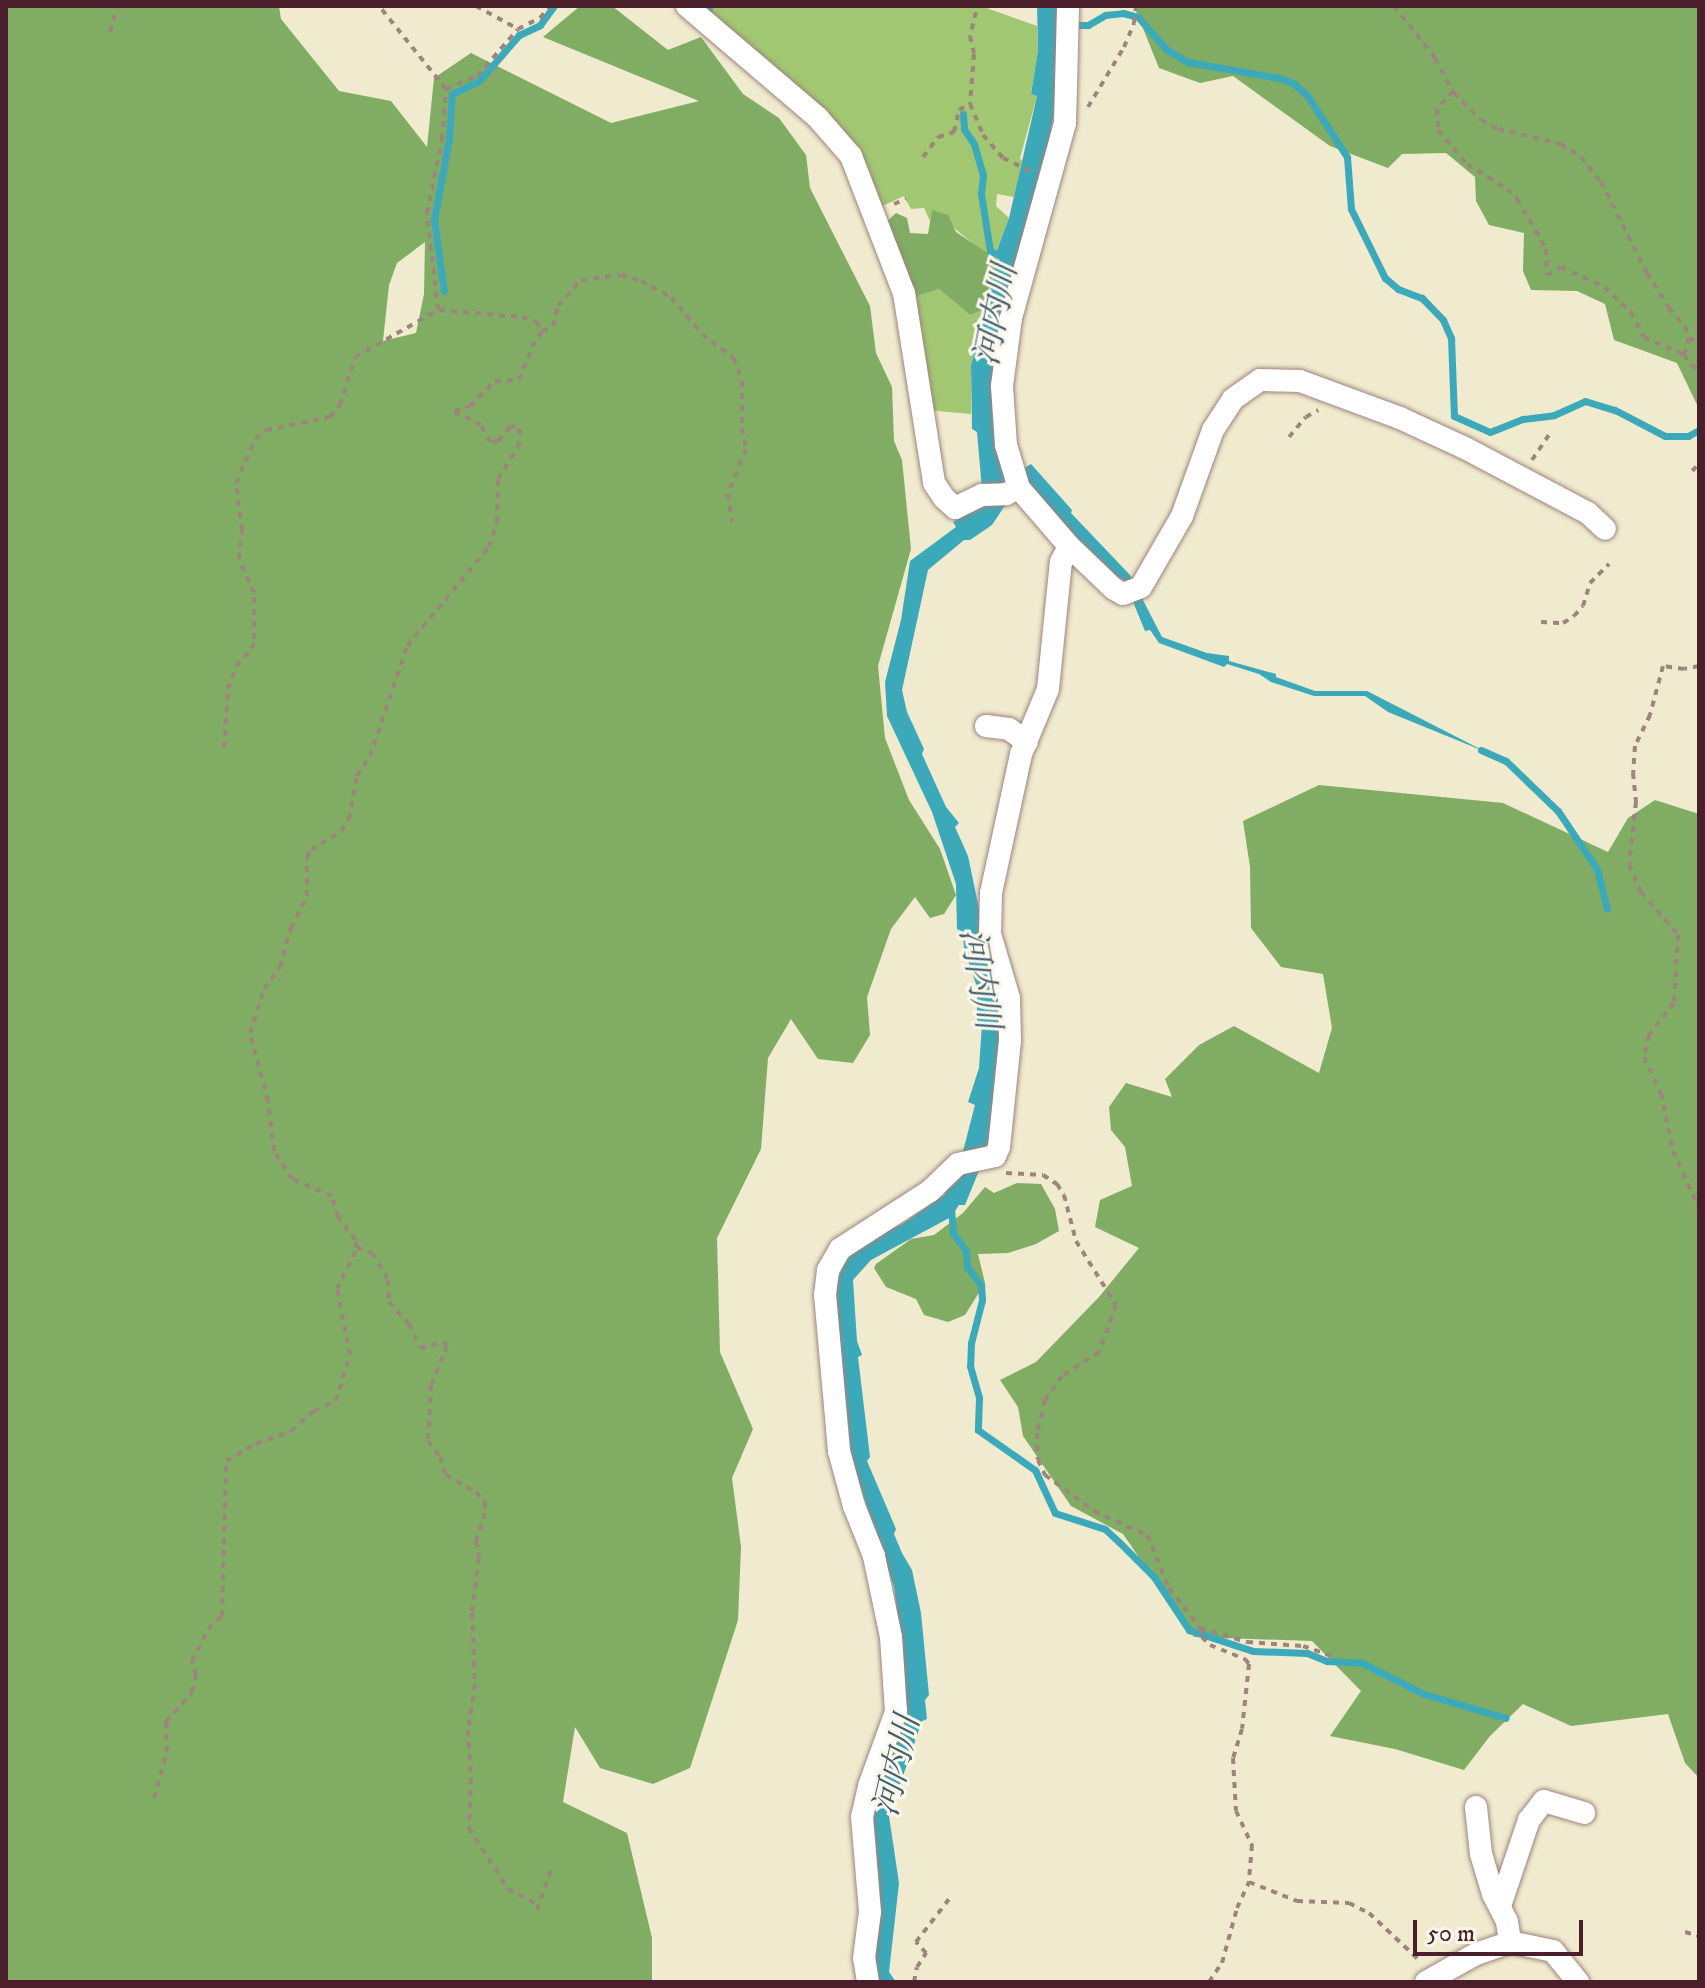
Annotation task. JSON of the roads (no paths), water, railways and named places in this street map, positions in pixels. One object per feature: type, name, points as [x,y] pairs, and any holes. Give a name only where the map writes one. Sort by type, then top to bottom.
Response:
[{"type":"street","points":[[687,6],[818,118],[851,156],[904,293],[934,483],[955,508],[1013,481]]},
{"type":"street","points":[[1068,6],[1065,123],[1005,350],[1002,386],[1006,445],[1013,481],[1069,546],[1132,591],[1182,516],[1213,430],[1233,399],[1260,380],[1300,381],[1400,418],[1465,448],[1588,513],[1605,529]]},
{"type":"street","points":[[868,1982],[864,1958],[870,1912],[862,1817],[869,1786],[896,1712],[891,1637],[874,1556],[854,1506],[839,1451],[825,1295],[828,1270],[840,1249],[930,1191],[958,1164],[991,1157],[1010,1040],[1009,998],[990,934],[991,893],[1021,754],[1048,689],[1061,562],[1069,546]]},
{"type":"street","points":[[986,726],[1009,729],[1027,742]]},
{"type":"street","points":[[1500,1906],[1529,1820],[1544,1801],[1584,1813]]},
{"type":"street","points":[[1476,1807],[1481,1854],[1510,1942]]},
{"type":"street","points":[[1433,1978],[1476,1954],[1510,1942],[1553,1951],[1578,1982]]},
{"type":"water","name":"河内川","points":[[1037,6],[1058,6],[1056,101],[1044,171],[1021,255],[1004,472],[1006,504],[992,525],[970,540],[964,540],[928,570],[902,690],[907,712],[924,749],[922,754],[946,807],[959,823],[955,827],[968,856],[982,923],[979,929],[995,975],[1003,1023],[989,1146],[965,1205],[959,1205],[951,1217],[871,1260],[853,1280],[870,1457],[867,1461],[896,1529],[894,1534],[912,1570],[921,1613],[929,1695],[925,1700],[927,1719],[922,1721],[889,1816],[899,1883],[889,1972],[896,1982],[878,1982],[874,1958],[879,1885],[873,1817],[875,1801],[905,1718],[903,1659],[894,1587],[852,1463],[834,1287],[847,1258],[870,1239],[902,1224],[944,1195],[962,1155],[975,1105],[968,1102],[979,1068],[982,1023],[977,1020],[977,987],[964,949],[963,932],[957,929],[956,884],[932,812],[887,716],[885,682],[901,620],[910,561],[956,527],[953,522],[983,501],[977,432],[972,429],[971,365],[979,335],[976,332],[1000,258],[995,255],[1009,218],[1037,96],[1031,94],[1038,50]]},
{"type":"water","points":[[1031,464],[1072,510],[1071,513],[1130,575],[1162,637],[1207,653],[1229,656],[1229,661],[1276,674],[1276,677],[1315,691],[1367,691],[1486,752],[1388,712],[1365,696],[1314,696],[1271,682],[1259,674],[1227,664],[1224,667],[1159,643],[1150,630],[1145,631],[1124,580],[1109,575],[1029,485],[1021,470]]},
{"type":"waterway","points":[[444,291],[434,220],[449,138],[452,94],[479,81],[519,35],[540,25],[554,6]]},
{"type":"waterway","points":[[706,6],[709,9]]},
{"type":"waterway","points":[[1078,25],[1088,25],[1105,15],[1123,13],[1138,17],[1166,49],[1188,62],[1279,78],[1293,83],[1307,95],[1347,157],[1351,209],[1385,278],[1398,289],[1422,298],[1443,320],[1451,338],[1454,416],[1490,432],[1523,419],[1554,415],[1585,401],[1615,410],[1665,436],[1688,436],[1699,430]]},
{"type":"waterway","name":"河内川","points":[[963,114],[964,129],[974,144],[983,175],[981,194],[990,251],[1004,257]]},
{"type":"waterway","points":[[1481,750],[1506,761],[1558,811],[1597,869],[1607,909]]},
{"type":"waterway","points":[[951,1209],[953,1233],[966,1251],[967,1267],[981,1285],[982,1300],[971,1343],[970,1366],[979,1398],[978,1430],[1035,1470],[1055,1513],[1105,1529],[1154,1577],[1189,1630],[1253,1651],[1307,1653],[1327,1661],[1362,1663],[1424,1694],[1506,1718]]}]
